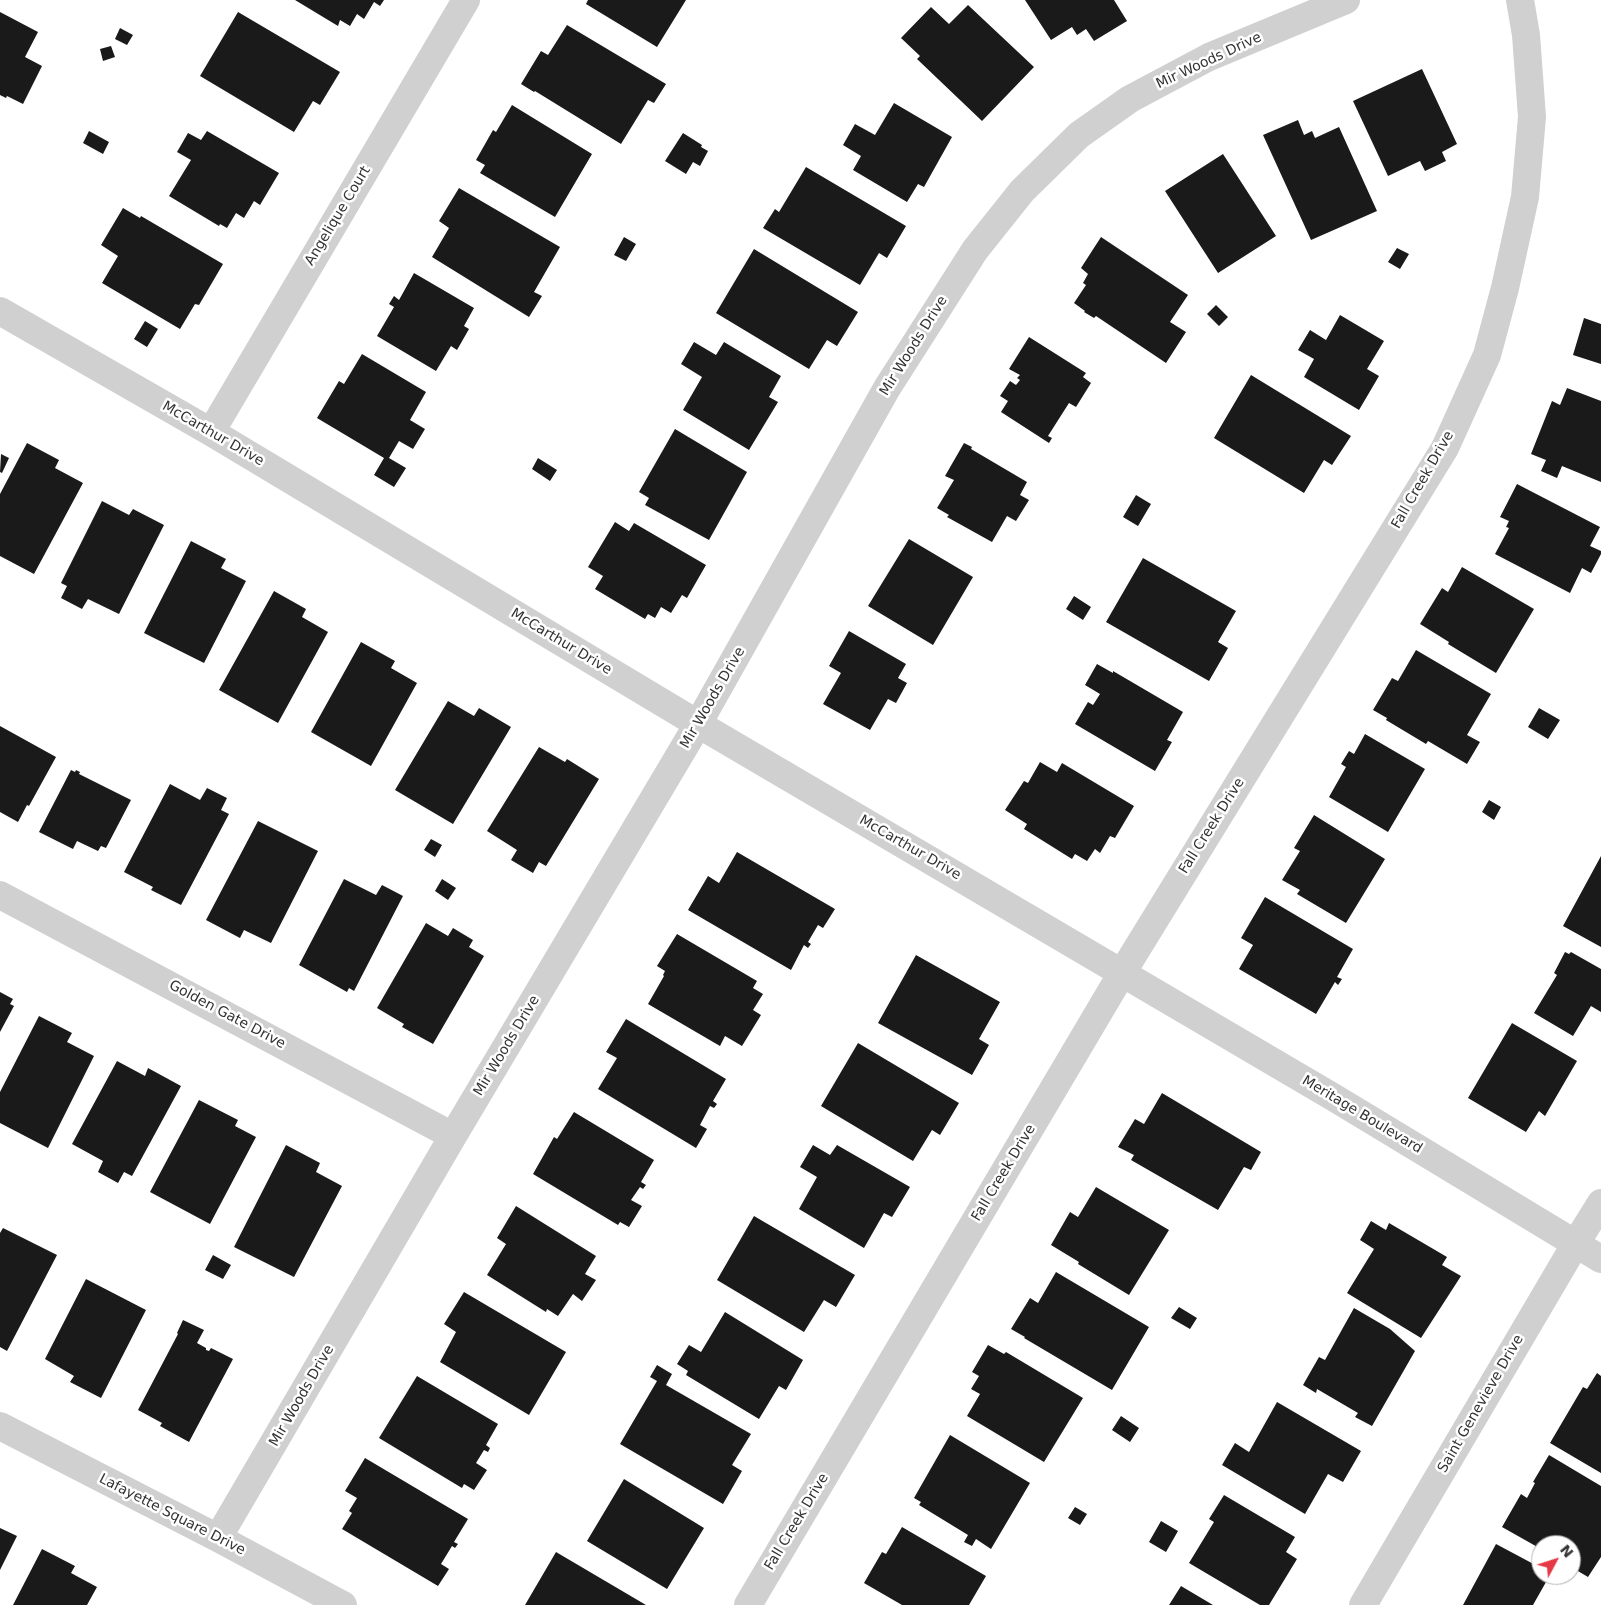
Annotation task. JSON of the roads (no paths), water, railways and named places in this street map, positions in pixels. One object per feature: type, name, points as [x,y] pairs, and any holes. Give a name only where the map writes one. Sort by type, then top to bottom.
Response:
[{"type":"street","name":"Angelique Court","points":[[211,432],[466,0]]},
{"type":"street","name":"Mir Woods Drive","points":[[218,1538],[453,1136],[698,724],[887,388],[975,250],[1022,191],[1079,135],[1130,99],[1209,58],[1346,0]]},
{"type":"street","name":"Fall Creek Drive","points":[[748,1605],[1122,973],[1445,448],[1487,355],[1505,288],[1525,196],[1532,116],[1526,35],[1520,0]]},
{"type":"street","name":"McCarthur Drive","points":[[0,311],[211,432],[698,724],[1122,973]]},
{"type":"street","name":"Golden Gate Drive","points":[[0,895],[453,1136]]},
{"type":"street","name":"Meritage Boulevard","points":[[1122,973],[1333,1097],[1601,1259]]},
{"type":"street","name":"Saint Genevieve Drive","points":[[1363,1605],[1601,1203]]},
{"type":"street","name":"Lafayette Square Drive","points":[[0,1426],[218,1538],[343,1605]]}]
